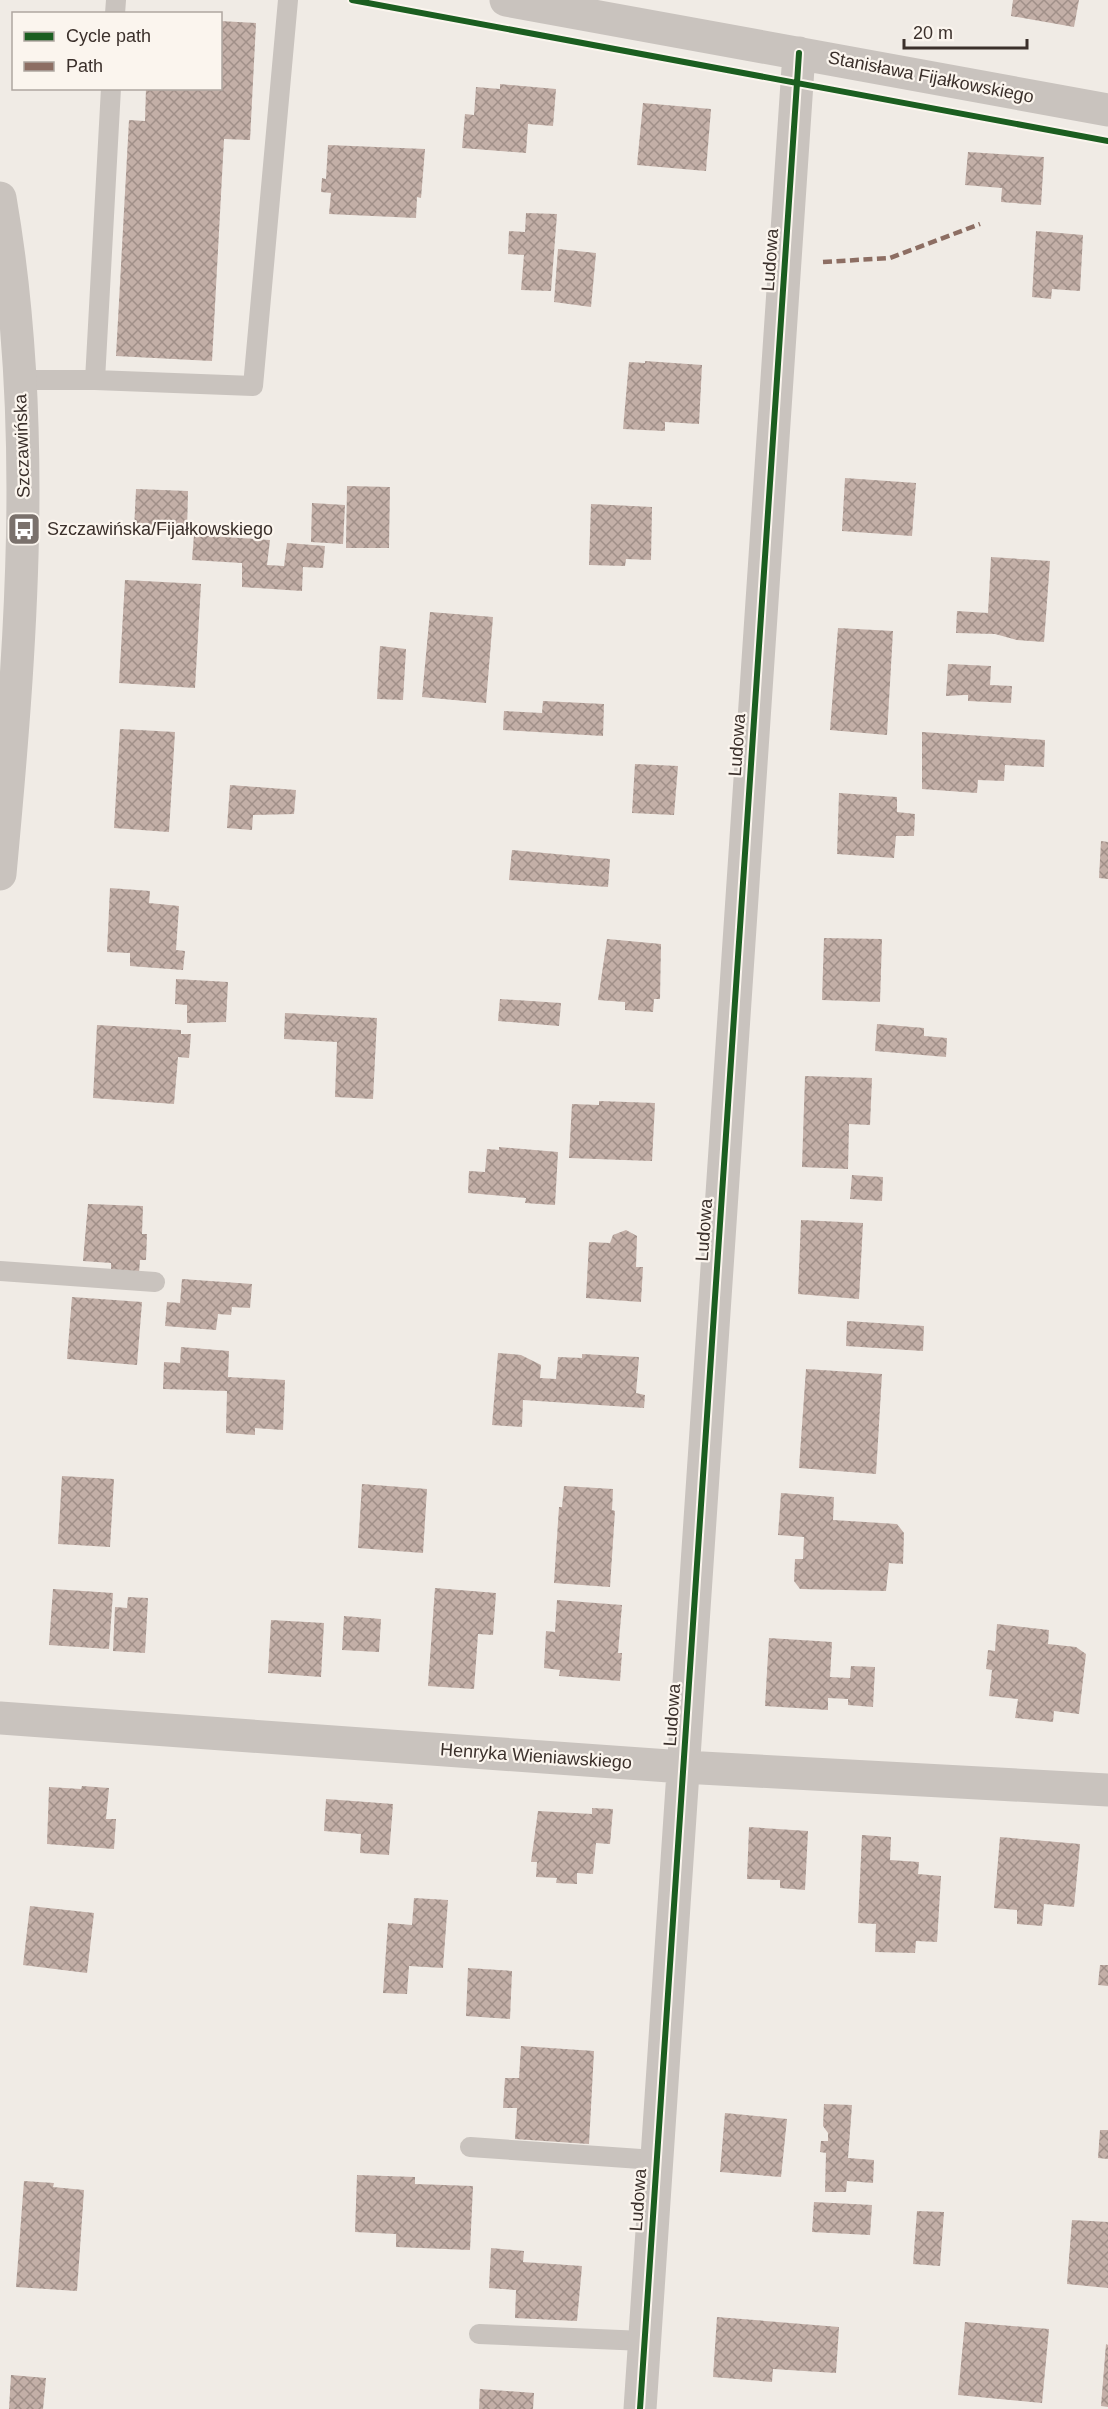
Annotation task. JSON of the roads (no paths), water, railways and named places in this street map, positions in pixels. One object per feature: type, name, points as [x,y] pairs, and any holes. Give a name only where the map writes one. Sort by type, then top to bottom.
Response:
[{"type":"street","name":"Stanisława Fijałkowskiego","points":[[506,0],[1108,110]]},
{"type":"street","name":"Ludowa","points":[[640,2409],[655,2160],[799,53]]},
{"type":"street","name":"Szczawińska","points":[[0,198],[20,380],[24,518],[9,652],[15,714],[0,874]]},
{"type":"street","name":"Henryka Wieniawskiego","points":[[0,1718],[683,1767],[1108,1790]]},
{"type":"lane","points":[[20,380],[95,380],[253,386],[288,0]]},
{"type":"lane","points":[[95,380],[111,90]]},
{"type":"lane","points":[[0,1271],[155,1282]]},
{"type":"lane","points":[[470,2147],[655,2160]]},
{"type":"lane","points":[[479,2334],[644,2341]]},
{"type":"place","name":"Szczawińska/Fijałkowskiego","points":[[24,529]]}]
